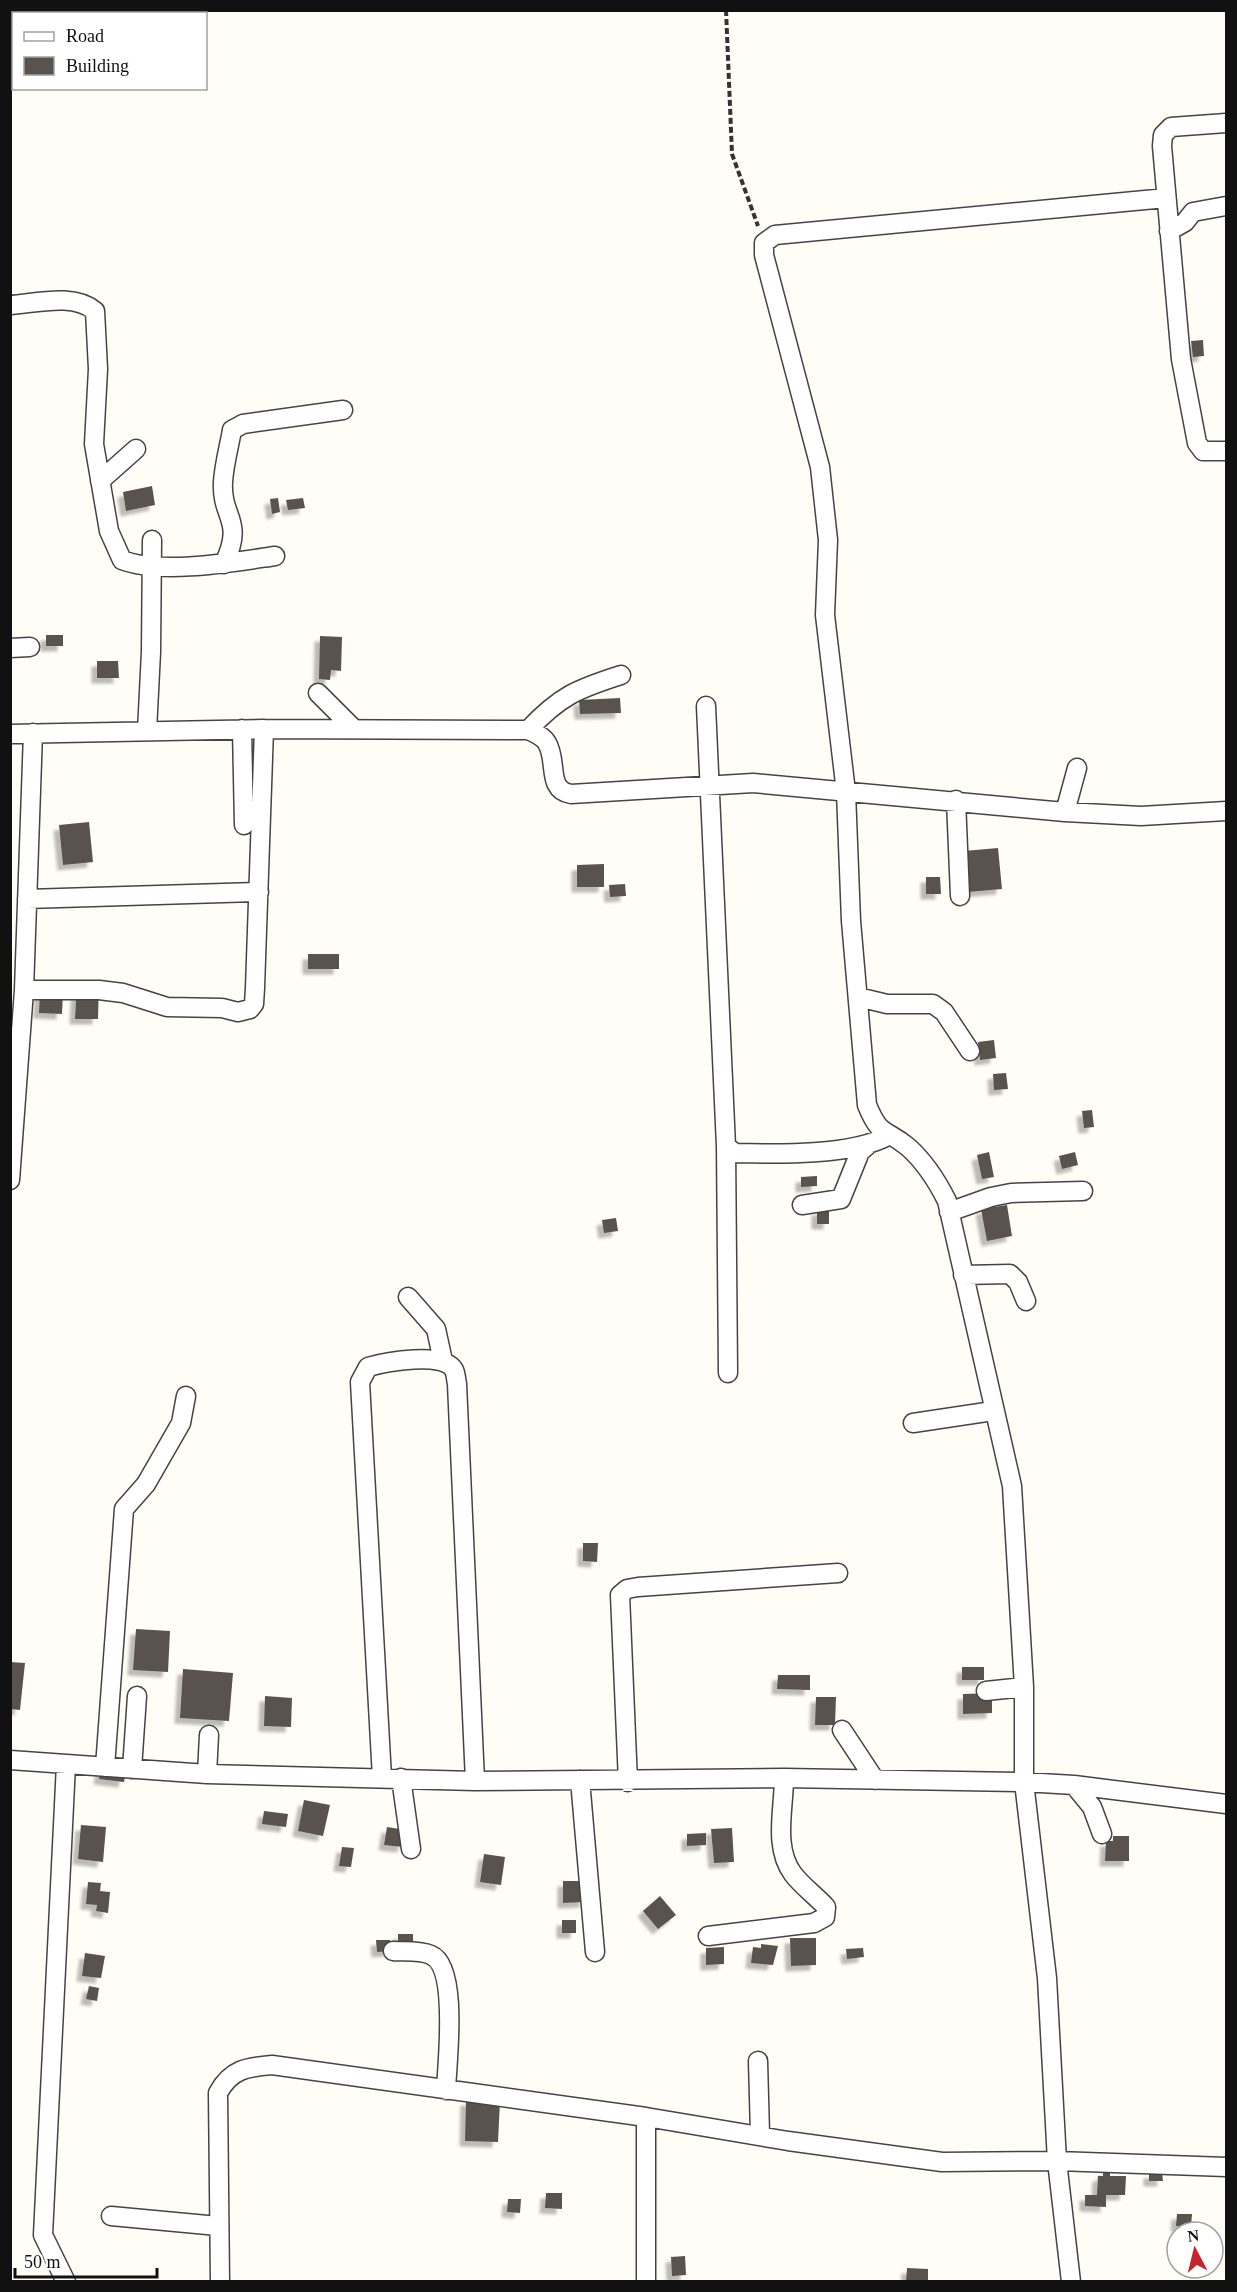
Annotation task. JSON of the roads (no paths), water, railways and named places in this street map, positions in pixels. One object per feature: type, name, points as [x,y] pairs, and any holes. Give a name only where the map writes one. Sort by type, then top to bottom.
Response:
[{"type":"street","points":[[1227,123],[1171,127],[1163,135],[1166,198],[1181,359],[1197,443],[1203,451],[1227,451]]},
{"type":"street","points":[[1071,2282],[1057,2161],[1047,1978],[1024,1782],[1024,1687],[1012,1486],[949,1212],[936,1178],[908,1147],[875,1126],[867,1105],[851,921],[846,792],[825,615],[828,540],[820,467],[764,255],[764,243],[775,235],[1166,198]]},
{"type":"street","points":[[1169,231],[1185,222],[1193,212],[1227,206]]},
{"type":"street","points":[[10,305],[72,301],[86,303],[95,311],[99,369],[94,404],[94,444],[109,531],[122,560],[137,565],[152,566],[224,564],[275,556]]},
{"type":"street","points":[[224,564],[233,545],[235,530],[222,484],[232,430],[243,424],[343,411]]},
{"type":"street","points":[[100,481],[136,449]]},
{"type":"street","points":[[147,731],[152,652],[152,540]]},
{"type":"street","points":[[10,648],[30,647]]},
{"type":"street","points":[[528,730],[549,707],[569,693],[621,675]]},
{"type":"street","points":[[318,693],[354,729]]},
{"type":"street","points":[[706,706],[726,1146],[728,1373]]},
{"type":"street","points":[[242,729],[244,825]]},
{"type":"street","points":[[10,734],[242,729],[528,730],[540,736],[548,744],[556,786],[563,792],[753,783],[956,800],[1065,812],[1141,816],[1227,811]]},
{"type":"street","points":[[24,990],[99,990],[123,993],[167,1007],[222,1008],[238,1012],[250,1009],[254,996],[264,729]]},
{"type":"street","points":[[10,1180],[24,990],[33,733]]},
{"type":"street","points":[[1065,812],[1077,768]]},
{"type":"street","points":[[956,800],[960,896]]},
{"type":"street","points":[[27,899],[259,892]]},
{"type":"street","points":[[858,997],[887,1004],[933,1004],[944,1012],[970,1051]]},
{"type":"street","points":[[726,1146],[735,1153],[839,1149],[868,1144],[889,1135]]},
{"type":"street","points":[[802,1205],[841,1199],[860,1152],[868,1144]]},
{"type":"street","points":[[949,1212],[991,1197],[1011,1193],[1083,1191]]},
{"type":"street","points":[[963,1275],[1010,1274],[1018,1282],[1026,1301]]},
{"type":"street","points":[[408,1297],[436,1329],[443,1361],[455,1371],[457,1384],[475,1781]]},
{"type":"street","points":[[382,1778],[360,1382],[368,1366],[386,1361],[443,1361]]},
{"type":"street","points":[[105,1767],[124,1509],[146,1484],[176,1433],[181,1423],[186,1395]]},
{"type":"street","points":[[913,1423],[993,1411]]},
{"type":"street","points":[[628,1782],[620,1595],[627,1589],[638,1587],[838,1573]]},
{"type":"street","points":[[986,1691],[1024,1687]]},
{"type":"street","points":[[132,1769],[137,1696]]},
{"type":"street","points":[[842,1730],[875,1780]]},
{"type":"street","points":[[207,1774],[209,1735]]},
{"type":"street","points":[[11,1760],[207,1774],[475,1781],[628,1782],[784,1778],[1024,1782],[1074,1785],[1227,1804]]},
{"type":"street","points":[[66,1764],[43,2235],[66,2282]]},
{"type":"street","points":[[401,1778],[411,1849]]},
{"type":"street","points":[[708,1936],[814,1923],[825,1917],[826,1907],[794,1876],[785,1861],[781,1819],[784,1778]]},
{"type":"street","points":[[580,1780],[595,1952]]},
{"type":"street","points":[[1074,1785],[1092,1807],[1101,1834]]},
{"type":"street","points":[[393,1952],[431,1955],[440,1963],[447,1982],[447,2090]]},
{"type":"street","points":[[758,2061],[760,2134]]},
{"type":"street","points":[[220,2282],[218,2093],[233,2073],[245,2067],[272,2065],[646,2117],[760,2134],[788,2141],[942,2162],[1057,2161],[1227,2167]]},
{"type":"street","points":[[645,2282],[646,2117]]},
{"type":"street","points":[[111,2216],[218,2226]]}]
